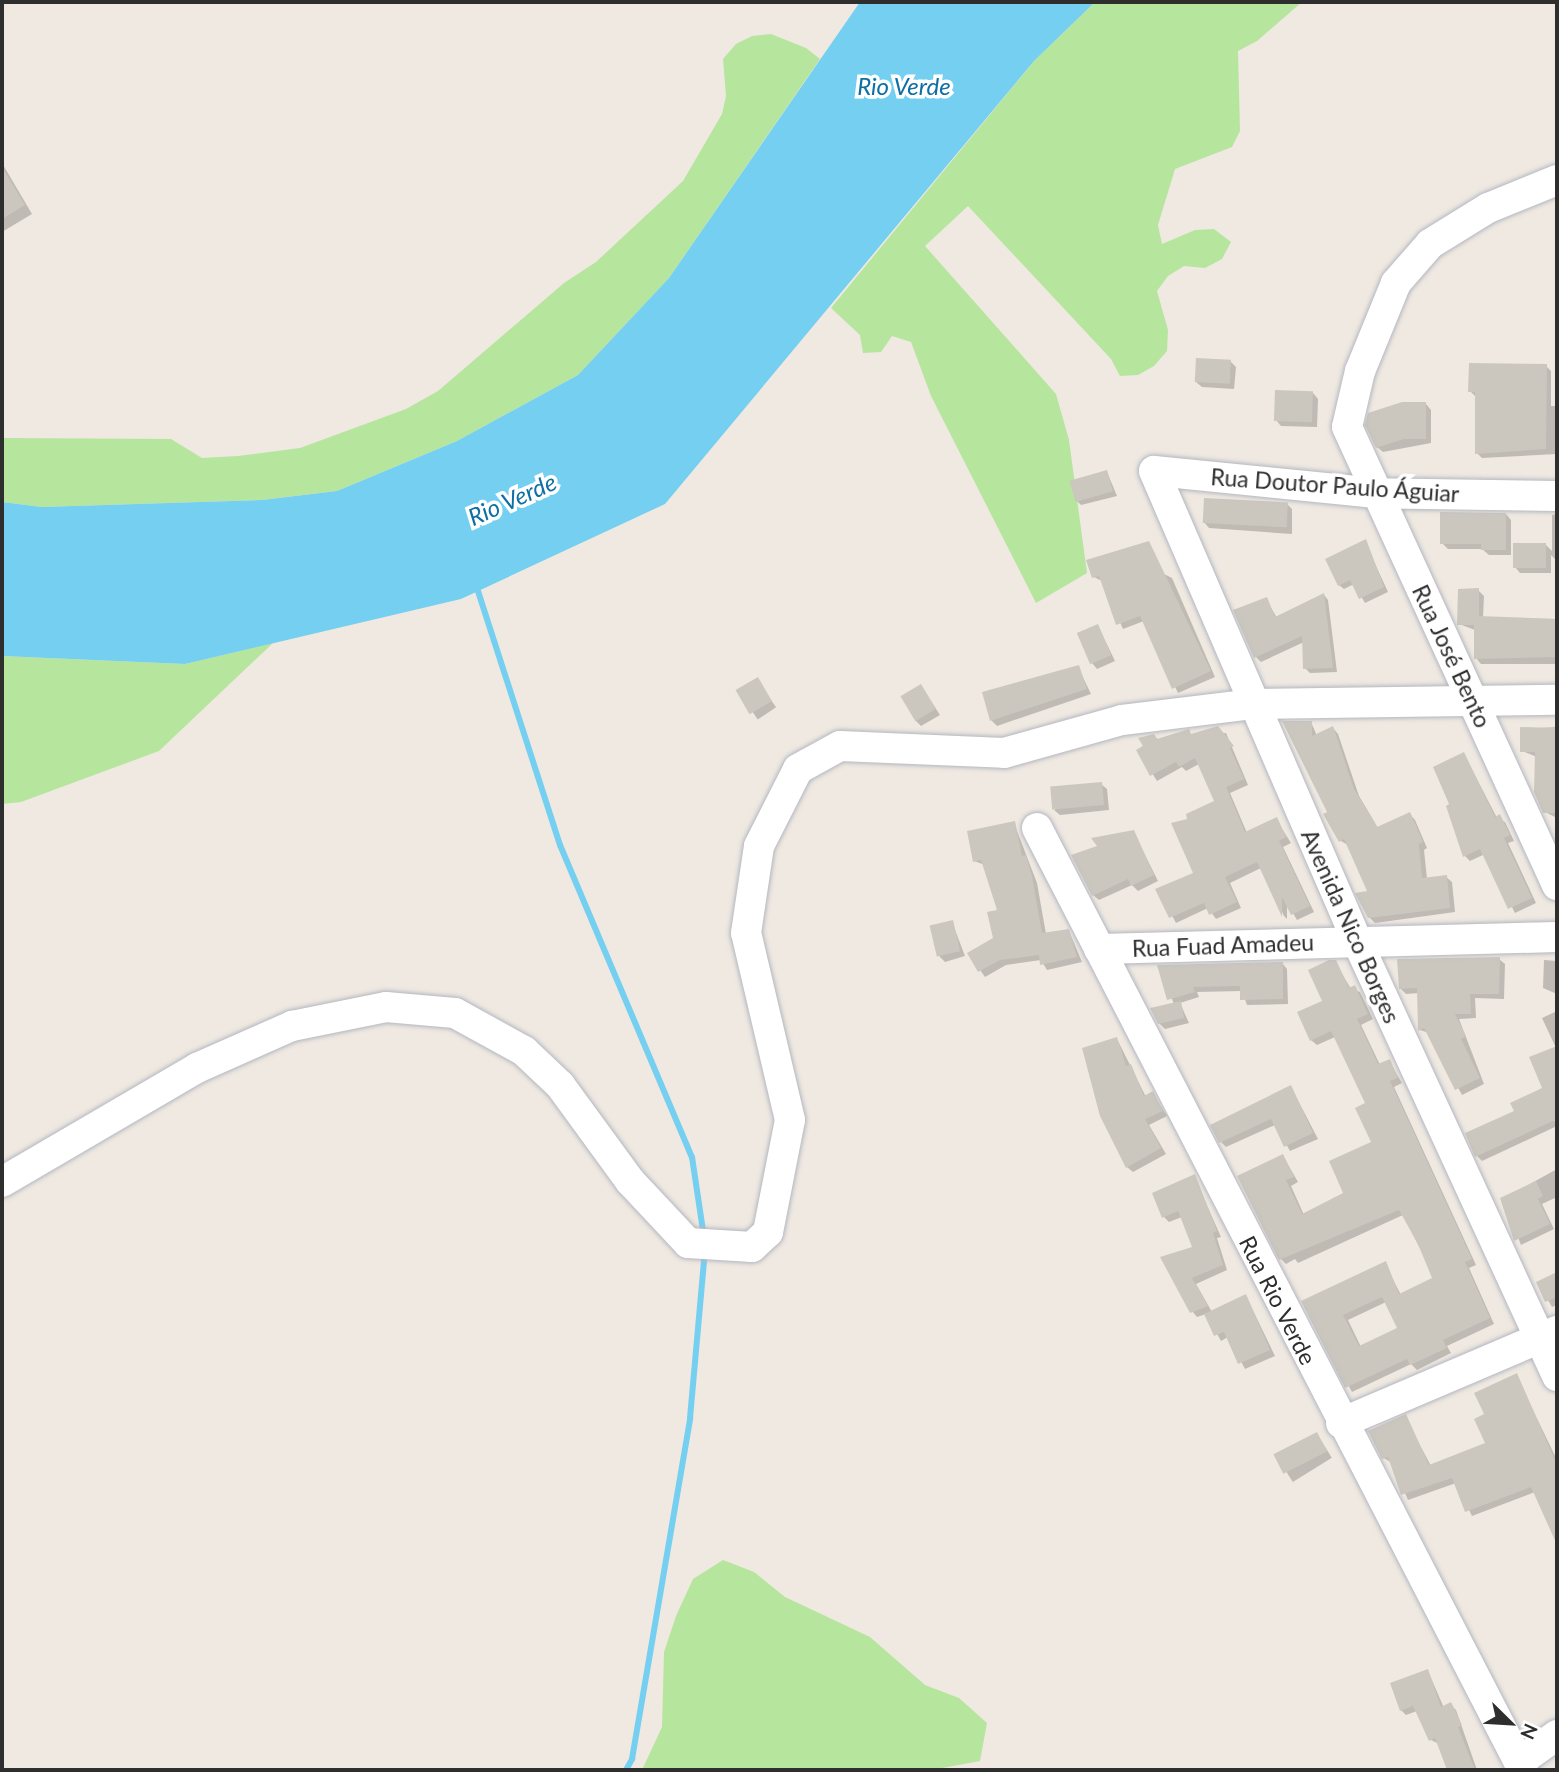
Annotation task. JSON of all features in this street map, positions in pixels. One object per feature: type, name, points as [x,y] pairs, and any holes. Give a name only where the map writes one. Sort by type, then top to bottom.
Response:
[{"type":"street","name":"Rua José Bento","points":[[1557,180],[1488,208],[1430,244],[1396,283],[1360,371],[1347,426],[1557,885]]},
{"type":"street","name":"Rua Doutor Paulo Águiar","points":[[1154,471],[1376,493],[1557,496]]},
{"type":"street","name":"Avenida Nico Borges","points":[[1154,471],[1252,704],[1357,941],[1549,1334],[1557,1376]]},
{"type":"street","points":[[2,1182],[197,1068],[268,1036],[292,1026],[400,1008],[455,1013],[524,1051],[560,1085],[630,1181],[688,1243],[752,1247],[768,1232],[790,1120],[746,933],[759,846],[798,769],[840,746],[1003,753],[1122,720],[1252,704],[1471,698],[1557,699]]},
{"type":"street","name":"Rua Rio Verde","points":[[1037,828],[1341,1423],[1521,1766]]},
{"type":"street","name":"Rua Fuad Amadeu","points":[[1099,949],[1557,937]]},
{"type":"street","points":[[1341,1423],[1549,1334]]},
{"type":"street","points":[[1521,1766],[1557,1735]]},
{"type":"green space","points":[[1095,2],[1302,2],[1257,41],[1238,51],[1240,131],[1232,147],[1175,169],[1158,225],[1162,244],[1195,230],[1214,229],[1231,242],[1222,259],[1205,268],[1184,266],[1168,276],[1157,291],[1168,330],[1167,351],[1154,366],[1138,375],[1120,376],[1111,359],[968,206],[925,246],[1056,394],[1069,440],[1087,573],[1036,603],[931,396],[911,342],[892,336],[881,352],[863,353],[860,335],[831,308],[1034,61]]},
{"type":"green space","points":[[771,34],[806,48],[820,59],[669,278],[578,375],[457,441],[337,491],[262,500],[42,507],[2,502],[2,438],[171,439],[202,458],[238,456],[300,448],[406,409],[438,391],[564,283],[596,262],[683,181],[722,114],[726,96],[723,59],[736,44],[752,36]]},
{"type":"green space","points":[[273,643],[159,751],[21,802],[2,804],[2,656],[185,664]]},
{"type":"green space","points":[[723,1560],[754,1572],[785,1597],[870,1637],[925,1685],[959,1698],[987,1723],[980,1761],[931,1770],[642,1770],[662,1727],[664,1652],[676,1616],[693,1579]]},
{"type":"water","name":"Rio Verde","points":[[860,2],[1095,2],[1034,61],[665,504],[461,599],[185,664],[2,656],[2,502],[42,507],[262,500],[337,491],[457,441],[578,375],[669,278]]},
{"type":"building","points":[[2,167],[25,205],[2,219]]},
{"type":"building","points":[[1196,358],[1231,360],[1230,384],[1195,382]]},
{"type":"building","points":[[1469,363],[1547,364],[1546,449],[1475,454],[1475,392],[1468,392]]},
{"type":"building","points":[[1275,390],[1313,391],[1312,422],[1274,421]]},
{"type":"building","points":[[1402,402],[1426,402],[1426,439],[1404,439],[1376,448],[1365,425],[1368,413]]},
{"type":"building","points":[[1107,470],[1113,491],[1076,502],[1070,481]]},
{"type":"building","points":[[1204,498],[1288,502],[1287,527],[1203,523]]},
{"type":"building","points":[[1440,512],[1506,513],[1506,550],[1481,550],[1481,544],[1440,544]]},
{"type":"building","points":[[1366,539],[1384,587],[1359,599],[1350,580],[1338,586],[1325,559]]},
{"type":"building","points":[[1149,541],[1211,671],[1172,689],[1140,616],[1116,625],[1099,576],[1092,578],[1086,560]]},
{"type":"building","points":[[1513,543],[1546,543],[1546,568],[1513,568]]},
{"type":"building","points":[[1479,588],[1479,616],[1557,619],[1557,657],[1474,659],[1474,625],[1457,625],[1458,589]]},
{"type":"building","points":[[1324,593],[1333,668],[1303,669],[1302,636],[1254,658],[1233,610],[1267,597],[1275,617]]},
{"type":"building","points":[[1098,624],[1111,655],[1090,664],[1077,633]]},
{"type":"building","points":[[1079,665],[1087,689],[990,721],[982,692]]},
{"type":"building","points":[[758,677],[772,701],[749,714],[735,690]]},
{"type":"building","points":[[921,684],[936,709],[915,721],[900,696]]},
{"type":"building","points":[[1282,721],[1312,721],[1312,736],[1333,726],[1354,789],[1377,827],[1410,812],[1423,842],[1419,844],[1422,878],[1447,875],[1450,908],[1368,918],[1355,893],[1367,891],[1344,839],[1339,842],[1323,814],[1327,812]]},
{"type":"building","points":[[1218,726],[1234,746],[1230,748],[1244,779],[1226,787],[1245,832],[1277,817],[1286,837],[1279,841],[1310,906],[1291,915],[1282,897],[1282,917],[1257,862],[1225,877],[1237,902],[1209,915],[1204,903],[1169,918],[1155,889],[1193,873],[1171,823],[1187,819],[1186,814],[1214,801],[1195,758],[1179,767],[1176,762],[1150,776],[1136,750],[1143,746],[1138,738],[1154,734],[1157,739],[1189,729],[1191,734]]},
{"type":"building","points":[[1520,727],[1557,728],[1557,813],[1543,813],[1534,792],[1535,752],[1520,752]]},
{"type":"building","points":[[1464,752],[1495,817],[1500,814],[1510,835],[1504,838],[1532,898],[1508,909],[1480,849],[1463,857],[1446,806],[1449,804],[1433,767]]},
{"type":"building","points":[[1102,782],[1104,805],[1052,809],[1050,787]]},
{"type":"building","points":[[1015,821],[1022,856],[1026,855],[1032,876],[1042,933],[1069,929],[1077,957],[1040,965],[1039,955],[1000,960],[978,972],[967,953],[993,938],[987,912],[997,910],[981,860],[973,862],[967,831]]},
{"type":"building","points":[[1134,830],[1154,875],[1131,886],[1128,879],[1092,896],[1071,855],[1097,846],[1091,838]]},
{"type":"building","points":[[953,920],[960,951],[937,957],[930,925]]},
{"type":"building","points":[[1500,957],[1499,994],[1470,994],[1471,1014],[1455,1014],[1466,1036],[1461,1039],[1480,1078],[1455,1090],[1424,1028],[1418,1031],[1417,988],[1399,989],[1397,959]]},
{"type":"building","points":[[1329,960],[1336,960],[1349,988],[1355,985],[1368,1014],[1357,1019],[1378,1064],[1390,1059],[1398,1078],[1390,1081],[1472,1259],[1465,1262],[1490,1318],[1443,1340],[1447,1348],[1410,1365],[1407,1359],[1345,1388],[1301,1301],[1386,1261],[1399,1294],[1432,1278],[1418,1244],[1399,1210],[1279,1260],[1237,1176],[1283,1154],[1294,1177],[1286,1180],[1302,1214],[1343,1193],[1329,1161],[1371,1142],[1355,1108],[1365,1103],[1331,1031],[1310,1041],[1297,1012],[1322,1001],[1308,970]],"holes":[[[1382,1297],[1397,1328],[1359,1346],[1343,1315]]]},
{"type":"building","points":[[1283,962],[1283,999],[1240,1000],[1240,986],[1193,987],[1195,992],[1167,1000],[1157,965]]},
{"type":"building","points":[[1181,1001],[1184,1018],[1158,1024],[1150,1008]]},
{"type":"building","points":[[1117,1037],[1126,1066],[1131,1064],[1144,1096],[1153,1091],[1163,1111],[1145,1119],[1161,1148],[1126,1168],[1100,1116],[1082,1048]]},
{"type":"building","points":[[1557,1046],[1557,1124],[1555,1120],[1475,1157],[1465,1133],[1514,1111],[1510,1103],[1542,1088],[1529,1057]]},
{"type":"building","points":[[1291,1085],[1313,1133],[1284,1147],[1271,1119],[1219,1143],[1210,1125]]},
{"type":"building","points":[[1195,1174],[1217,1231],[1213,1233],[1223,1265],[1192,1278],[1208,1306],[1190,1313],[1160,1257],[1192,1247],[1178,1211],[1162,1218],[1152,1193]]},
{"type":"building","points":[[1536,1181],[1543,1196],[1538,1199],[1550,1224],[1514,1241],[1500,1198]]},
{"type":"building","points":[[1557,1272],[1557,1297],[1545,1302],[1536,1282]]},
{"type":"building","points":[[1246,1294],[1270,1350],[1238,1364],[1224,1332],[1214,1336],[1204,1314]]},
{"type":"building","points":[[1517,1373],[1557,1465],[1557,1545],[1531,1487],[1465,1512],[1452,1478],[1401,1495],[1388,1457],[1382,1459],[1368,1431],[1406,1414],[1429,1465],[1485,1443],[1474,1419],[1484,1414],[1474,1393]]},
{"type":"building","points":[[1317,1432],[1327,1452],[1283,1474],[1273,1454]]},
{"type":"building","points":[[1428,1669],[1441,1707],[1451,1702],[1462,1725],[1458,1727],[1475,1770],[1447,1770],[1435,1738],[1429,1741],[1413,1706],[1400,1711],[1390,1683]]},
{"type":"waterway","points":[[476,585],[560,845],[692,1157],[704,1237]]},
{"type":"waterway","points":[[626,1770],[632,1759],[690,1418],[705,1251]]}]
